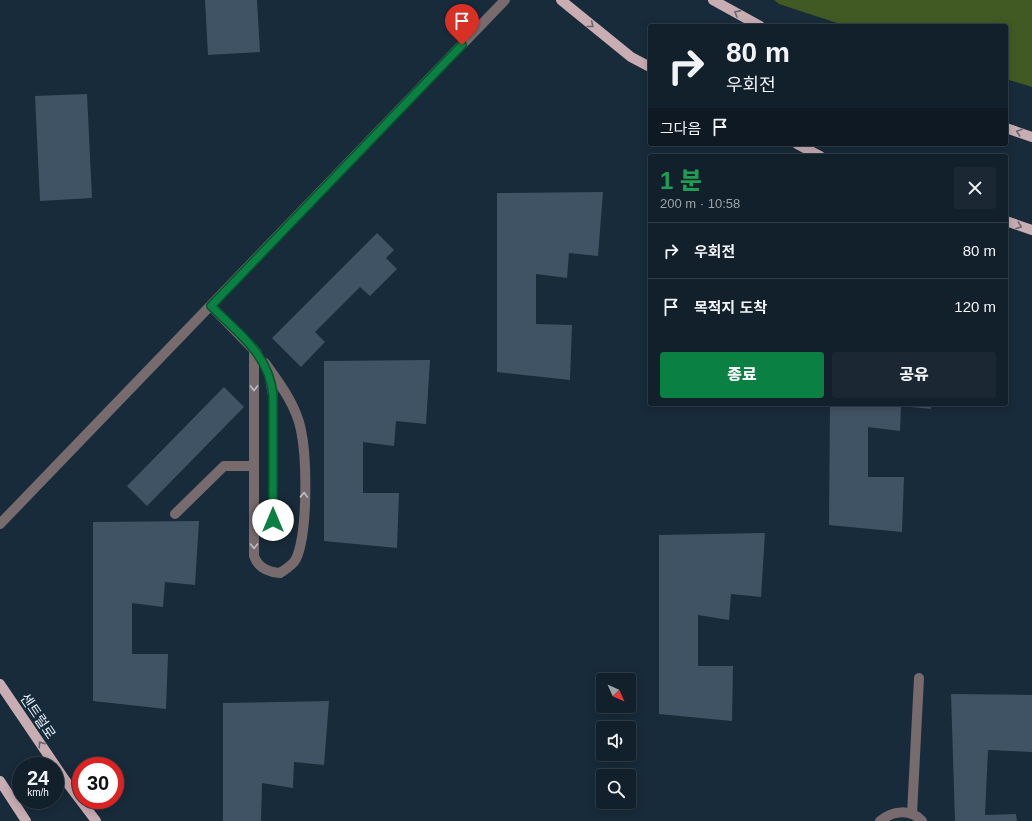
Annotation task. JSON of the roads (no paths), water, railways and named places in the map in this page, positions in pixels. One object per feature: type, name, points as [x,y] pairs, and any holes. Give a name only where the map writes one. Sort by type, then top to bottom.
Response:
[{"type":"main road","points":[[561,0],[631,57],[648,66]]},
{"type":"main road","points":[[713,0],[756,24]]},
{"type":"main road","points":[[1008,129],[1032,136]]},
{"type":"main road","points":[[801,146],[816,154]]},
{"type":"main road","points":[[1008,222],[1032,230]]},
{"type":"main road","name":"센트럴로","points":[[0,684],[65,780],[96,821]]},
{"type":"main road","points":[[0,781],[26,821]]},
{"type":"street","points":[[0,524],[506,0]]},
{"type":"street","points":[[211,306],[254,349],[265,363],[289,397],[301,430],[305,478],[304,520],[300,545],[294,563],[280,573],[265,570],[259,566],[254,556],[254,349]]},
{"type":"street","points":[[265,363],[271,378],[273,395],[273,536]]},
{"type":"street","points":[[175,514],[224,466],[254,466]]},
{"type":"street","points":[[912,814],[919,678]]},
{"type":"street","points":[[880,821],[894,813],[903,812],[912,814],[922,821]]}]
